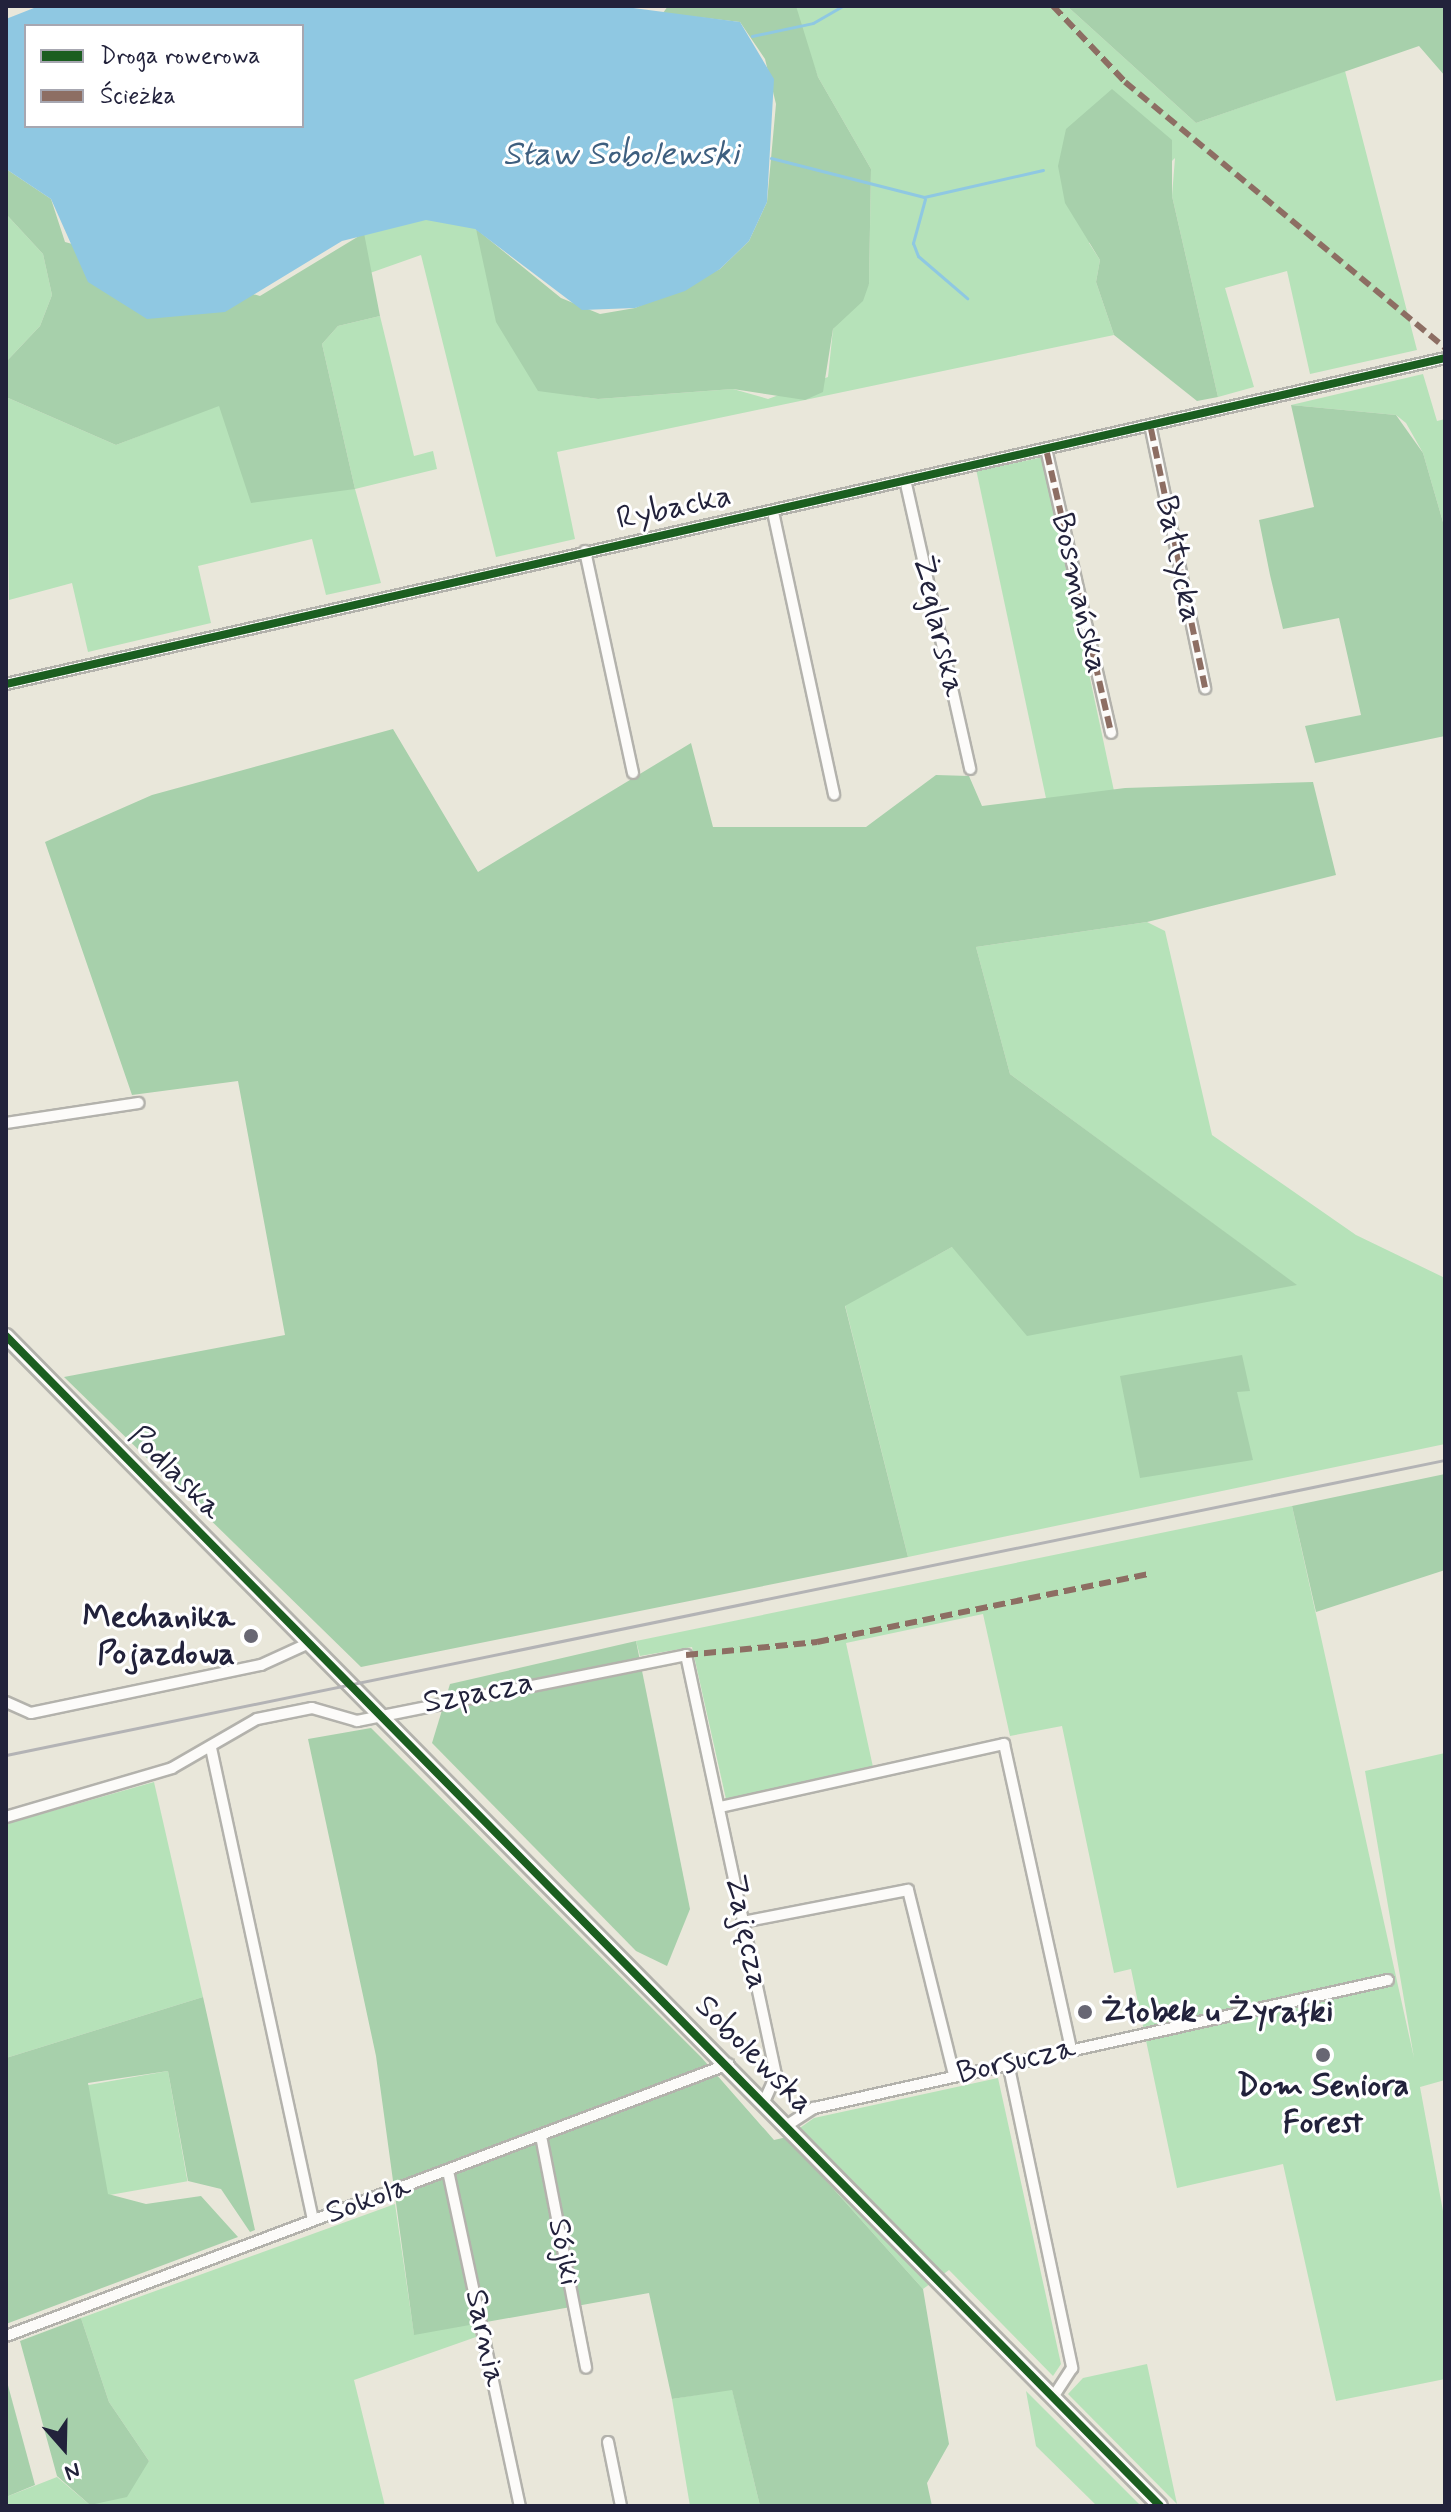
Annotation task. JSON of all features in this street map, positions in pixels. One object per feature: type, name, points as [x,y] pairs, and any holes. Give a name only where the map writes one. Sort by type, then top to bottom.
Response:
[{"type":"street","name":"Rybacka","points":[[6,684],[585,551],[1047,453],[1445,358]]},
{"type":"street","name":"Bałtycka","points":[[1151,429],[1205,688]]},
{"type":"street","name":"Bosmańska","points":[[1047,453],[1111,733]]},
{"type":"street","name":"Żeglarska","points":[[906,484],[970,769]]},
{"type":"street","points":[[773,512],[834,794]]},
{"type":"street","points":[[585,551],[633,773]]},
{"type":"street","points":[[6,1123],[139,1103]]},
{"type":"street","name":"Podlaska","points":[[6,1336],[309,1643]]},
{"type":"street","points":[[6,1702],[31,1713],[261,1665],[309,1643]]},
{"type":"street","name":"Sobolewska","points":[[309,1643],[789,2124],[1160,2506]]},
{"type":"street","name":"Szpacza","points":[[6,1817],[135,1781],[211,1748],[257,1719],[312,1708],[357,1721],[379,1713],[686,1655]]},
{"type":"street","name":"Zajęcza","points":[[686,1655],[776,2075],[765,2100]]},
{"type":"street","points":[[720,1807],[1004,1744],[1071,2049]]},
{"type":"street","points":[[211,1748],[313,2219]]},
{"type":"street","points":[[743,1922],[908,1890],[954,2075]]},
{"type":"street","name":"Borsucza","points":[[789,2124],[814,2108],[1388,1980]]},
{"type":"street","points":[[1008,2063],[1072,2368],[1053,2397]]},
{"type":"street","name":"Sokola","points":[[6,2336],[729,2064]]},
{"type":"street","name":"Sójki","points":[[541,2136],[586,2368]]},
{"type":"street","name":"Sarnia","points":[[448,2171],[520,2506]]},
{"type":"street","points":[[608,2442],[621,2506]]},
{"type":"green space","points":[[668,6],[796,6],[818,77],[871,169],[869,284],[863,301],[833,329],[823,392],[805,400],[733,389],[598,399],[538,391],[496,322],[476,229],[561,298],[600,314],[635,308],[720,269],[749,241],[767,202],[776,104],[765,59],[740,22],[663,13]]},
{"type":"green space","points":[[1067,6],[1196,123],[1345,71],[1417,350],[1310,374],[1287,271],[1225,288],[1254,387],[1218,397],[1172,196],[1175,158],[1089,243],[1100,260],[1096,282],[1114,335],[557,452],[575,539],[496,557],[421,255],[370,273],[363,233],[29,180],[6,169],[24,105],[24,128],[439,165],[570,395],[598,399],[733,389],[768,399],[828,377],[833,329],[869,284],[871,169],[818,77],[793,8]]},
{"type":"green space","points":[[1067,6],[1445,6],[1445,76],[1419,46],[1196,123]]},
{"type":"green space","points":[[1112,89],[1172,140],[1172,196],[1218,397],[1197,401],[1114,335],[1096,282],[1100,260],[1065,203],[1058,166],[1066,129]]},
{"type":"green space","points":[[6,169],[51,199],[65,242],[260,296],[364,233],[380,316],[338,326],[322,344],[355,489],[251,503],[219,406],[116,445],[6,397],[6,362],[40,326],[52,295],[43,254],[6,214]]},
{"type":"green space","points":[[6,214],[43,254],[52,295],[40,326],[6,362]]},
{"type":"green space","points":[[380,316],[414,456],[433,451],[437,469],[355,489],[322,344],[338,326]]},
{"type":"green space","points":[[1423,374],[1437,421],[1445,419],[1445,529],[1423,453],[1406,423],[1396,415],[1291,405]]},
{"type":"green space","points":[[6,397],[116,445],[219,405],[355,489],[381,583],[326,595],[312,539],[198,566],[211,623],[88,652],[72,583],[9,600]]},
{"type":"green space","points":[[1291,405],[1396,415],[1423,453],[1445,529],[1445,736],[1315,763],[1305,726],[1361,715],[1339,618],[1283,629],[1270,575],[1259,520],[1314,507]]},
{"type":"green space","points":[[1043,457],[1114,791],[1047,805],[976,471]]},
{"type":"green space","points":[[393,729],[478,872],[691,743],[713,827],[866,827],[936,775],[969,776],[982,806],[1125,788],[1313,782],[1336,875],[1147,922],[976,947],[1010,1074],[1297,1285],[1027,1336],[952,1247],[845,1306],[908,1557],[361,1667],[64,1377],[285,1335],[238,1081],[132,1095],[45,842],[152,795]]},
{"type":"green space","points":[[1147,922],[1165,931],[1212,1135],[1356,1235],[1445,1278],[1445,1444],[908,1557],[845,1305],[952,1247],[1296,1285],[1010,1074],[976,947]]},
{"type":"green space","points":[[1242,1355],[1250,1391],[1237,1392],[1253,1460],[1140,1478],[1120,1376]]},
{"type":"green space","points":[[1445,1474],[1445,1570],[1316,1612],[1292,1506]]},
{"type":"green space","points":[[1292,1506],[1414,2058],[1365,1771],[1445,1753],[1445,2080],[1420,2087],[1445,2222],[1445,2379],[1336,2401],[1283,2164],[1177,2188],[1131,1969],[1114,1973],[1062,1726],[1010,1736],[983,1614],[846,1643],[873,1767],[726,1799],[692,1647],[640,1656],[636,1641]]},
{"type":"green space","points":[[636,1641],[690,1909],[667,1966],[636,1951],[432,1743],[450,1684]]},
{"type":"green space","points":[[371,1728],[701,2057],[774,2140],[787,2137],[923,2289],[949,2444],[927,2483],[932,2506],[760,2506],[732,2390],[672,2399],[649,2293],[414,2335],[376,2056],[308,1739]]},
{"type":"green space","points":[[154,1782],[203,1997],[6,2058],[6,1824]]},
{"type":"green space","points":[[203,1997],[255,2230],[250,2232],[221,2189],[188,2181],[168,2071],[88,2083],[108,2194],[146,2204],[201,2196],[238,2237],[6,2324],[6,2058]]},
{"type":"green space","points":[[168,2071],[187,2181],[107,2196],[87,2085]]},
{"type":"green space","points":[[998,2078],[1061,2364],[1053,2376],[949,2270],[923,2289],[787,2137],[814,2118]]},
{"type":"green space","points":[[395,2204],[414,2334],[475,2323],[476,2337],[354,2380],[385,2506],[6,2506],[6,2497],[57,2477],[90,2505],[149,2461],[109,2402],[81,2318]]},
{"type":"green space","points":[[81,2318],[109,2402],[149,2461],[127,2497],[90,2505],[57,2476],[20,2341]]},
{"type":"green space","points":[[1147,2364],[1177,2504],[1068,2394],[1083,2378]]},
{"type":"green space","points":[[6,2378],[35,2485],[6,2497]]},
{"type":"green space","points":[[732,2389],[760,2506],[690,2506],[672,2399]]},
{"type":"green space","points":[[1026,2391],[1141,2506],[1097,2506],[1036,2446]]},
{"type":"water","name":"Staw Sobolewski","points":[[39,6],[618,6],[740,22],[774,79],[767,202],[749,241],[720,269],[685,291],[635,308],[582,310],[475,229],[426,220],[342,241],[225,312],[147,319],[88,282],[51,199],[6,169],[6,19]]},
{"type":"waterway","points":[[752,36],[813,23],[843,6]]},
{"type":"waterway","points":[[771,158],[924,197],[1043,170]]},
{"type":"waterway","points":[[925,199],[913,243],[918,256],[967,298]]},
{"type":"railway","points":[[6,1755],[1445,1460]]},
{"type":"marked path","points":[[1053,6],[1125,82],[1445,348]]},
{"type":"marked path","points":[[1151,429],[1205,688]]},
{"type":"marked path","points":[[1047,453],[1111,733]]},
{"type":"marked path","points":[[686,1655],[817,1642],[1149,1574]]},
{"type":"cycle path","points":[[6,684],[1445,358]]},
{"type":"cycle path","points":[[6,1336],[1160,2506]]},
{"type":"place","name":"Mechanika Pojazdowa","points":[[251,1636]]},
{"type":"place","name":"Żłobek u Żyrafki","points":[[1085,2012]]},
{"type":"place","name":"Dom Seniora Forest","points":[[1323,2055]]}]
